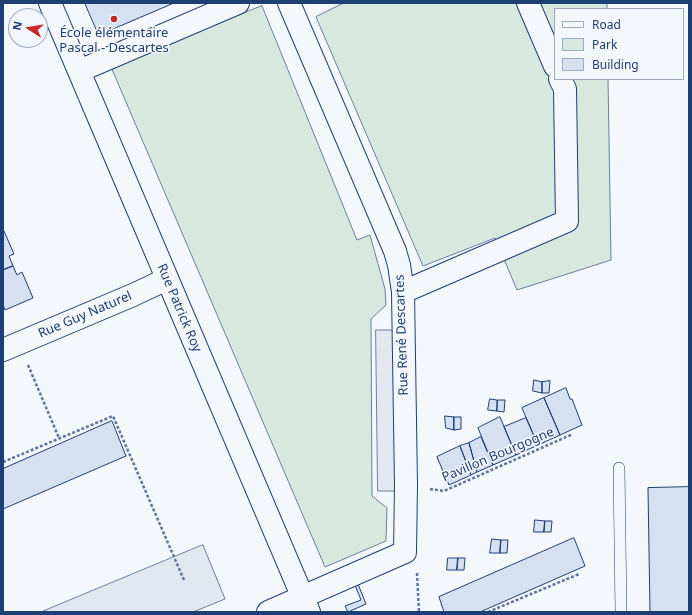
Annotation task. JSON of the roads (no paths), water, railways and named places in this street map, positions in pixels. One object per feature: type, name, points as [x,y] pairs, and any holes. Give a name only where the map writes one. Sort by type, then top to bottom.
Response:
[{"type":"street","name":"Rue Patrick Roy","points":[[50,3],[306,604]]},
{"type":"street","points":[[79,71],[238,3]]},
{"type":"street","points":[[528,3],[554,64]]},
{"type":"street","name":"Rue René Descartes","points":[[295,5],[395,251],[399,265],[403,292],[406,485],[405,552],[306,604]]},
{"type":"street","points":[[403,292],[567,221],[565,89],[560,80]]},
{"type":"street","name":"Rue Guy Naturel","points":[[11,347],[167,279]]},
{"type":"street","points":[[268,612],[306,604]]},
{"type":"lane","points":[[619,468],[620,612]]},
{"type":"place","name":"École élémentaire Pascal - Descartes","points":[[114,19]]}]
